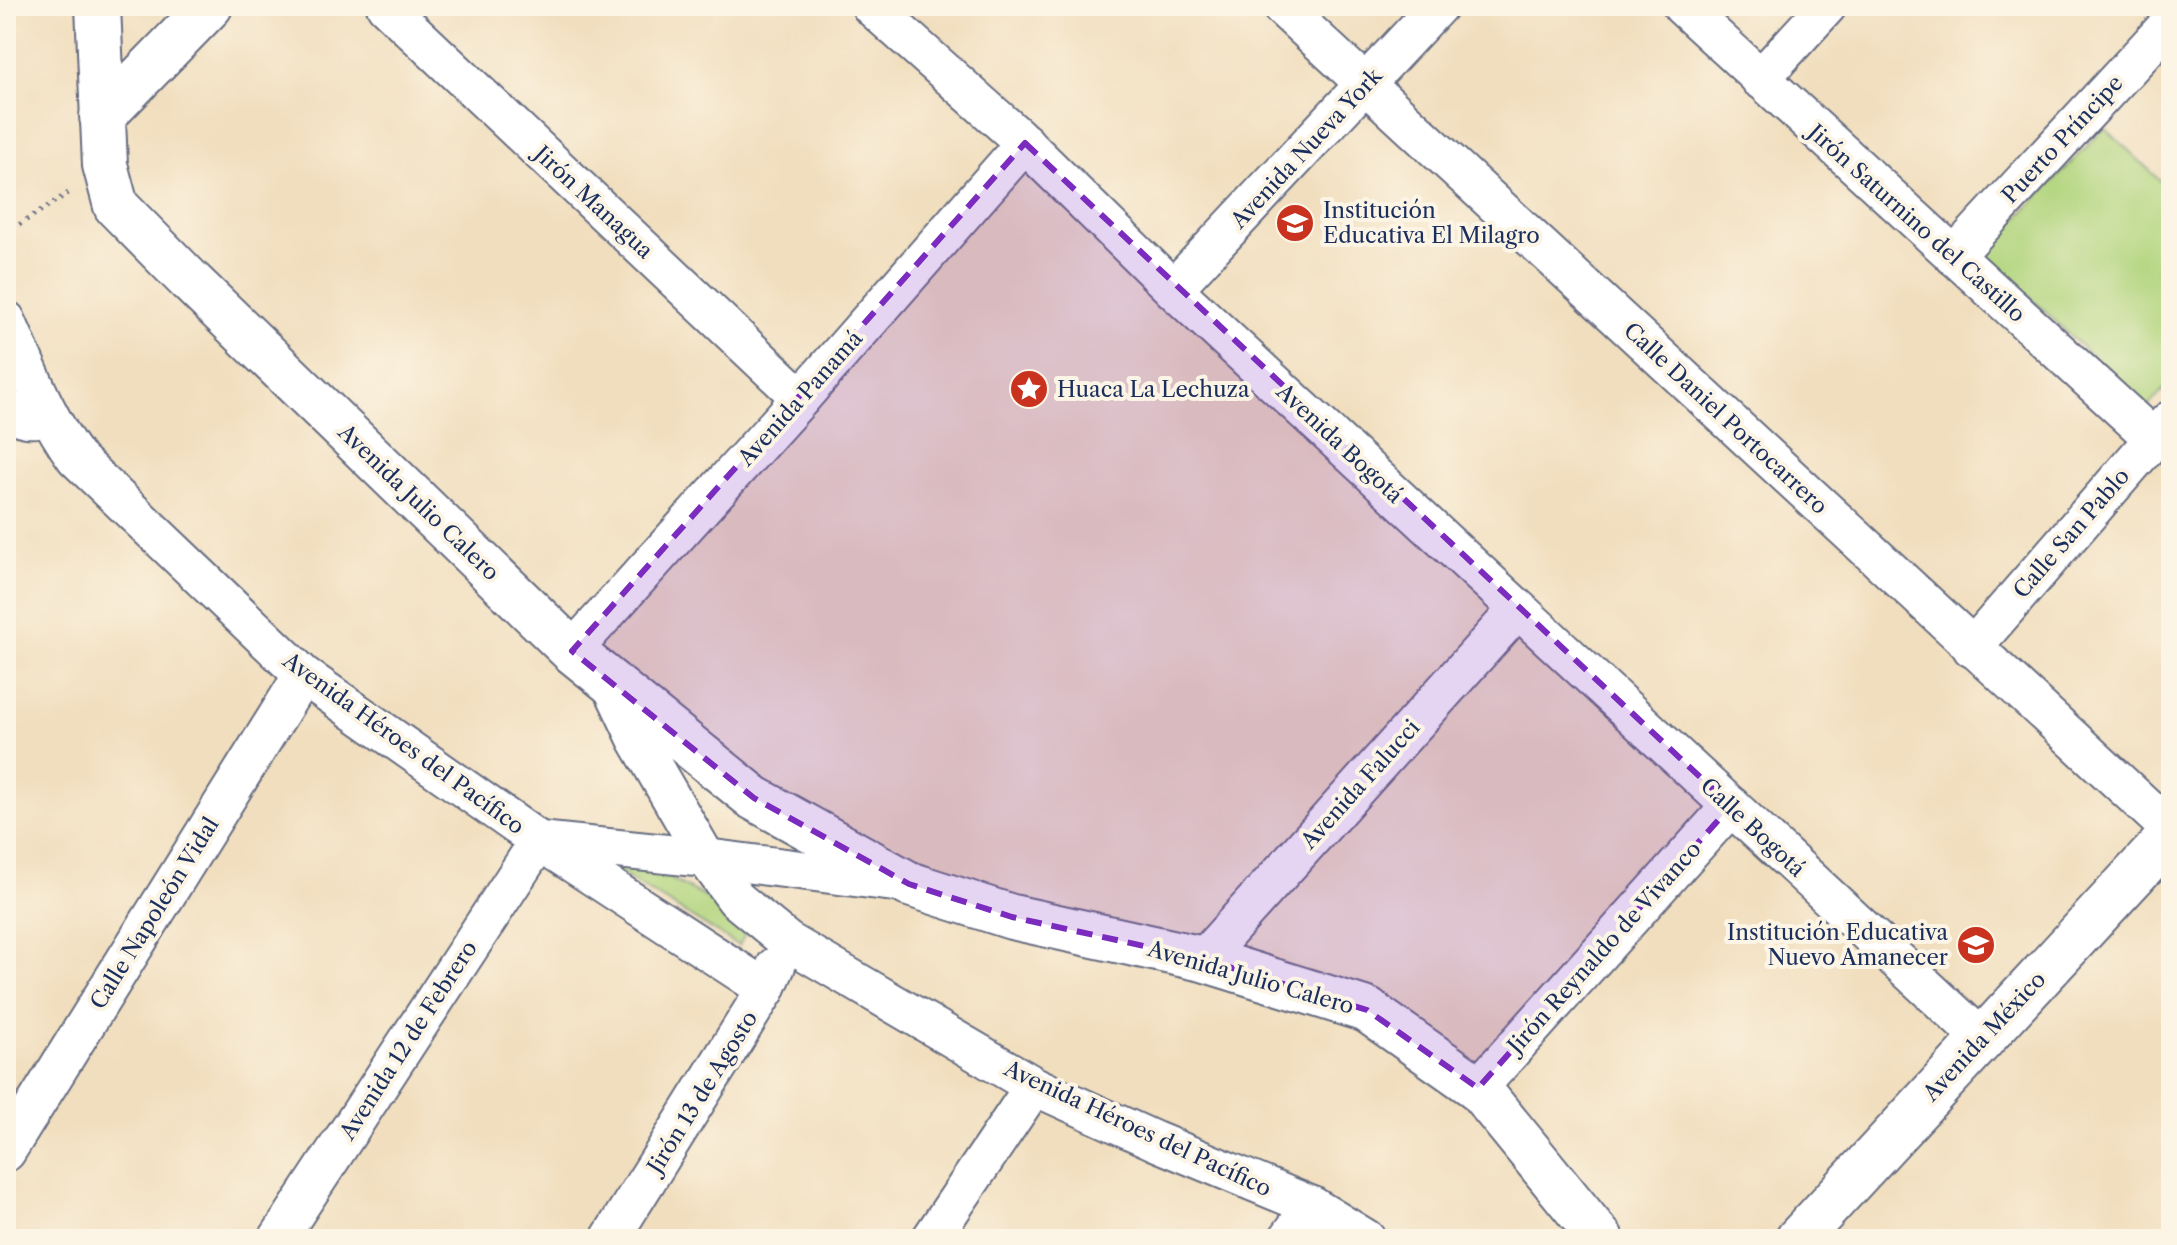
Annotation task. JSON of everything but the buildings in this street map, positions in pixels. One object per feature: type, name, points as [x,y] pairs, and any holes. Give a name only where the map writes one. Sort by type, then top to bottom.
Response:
[{"type":"street","name":"Avenida Julio Calero","points":[[98,6],[105,165],[116,206],[572,651],[754,798],[909,884]]},
{"type":"street","points":[[102,117],[210,6]]},
{"type":"street","name":"Jirón Managua","points":[[386,6],[801,398]]},
{"type":"street","points":[[871,6],[1021,140]]},
{"type":"street","name":"Calle Daniel Portocarrero","points":[[1281,6],[2171,832]]},
{"type":"street","name":"Avenida Nueva York","points":[[1173,289],[1438,6]]},
{"type":"street","name":"Jirón Saturnino del Castillo","points":[[1682,6],[1954,256],[2162,428]]},
{"type":"street","points":[[1760,79],[1827,6]]},
{"type":"street","name":"Puerto Príncipe","points":[[1954,256],[2171,22]]},
{"type":"street","name":"Avenida Panamá","points":[[572,651],[801,398],[1021,140]]},
{"type":"street","name":"Avenida Bogotá","points":[[1021,140],[1173,289],[1522,612]]},
{"type":"street","name":"Avenida Héroes del Pacífico","points":[[6,320],[49,415],[76,458],[303,675],[539,841],[766,989]]},
{"type":"street","points":[[6,409],[18,417],[29,419],[49,415]]},
{"type":"street","name":"Calle San Pablo","points":[[1972,648],[2162,428]]},
{"type":"street","name":"Calle Bogotá","points":[[1522,612],[1981,1038]]},
{"type":"street","name":"Avenida Falucci","points":[[1203,959],[1522,612]]},
{"type":"street","name":"Calle Napoleón Vidal","points":[[7,1147],[303,675]]},
{"type":"street","name":"Avenida Héroes del Pacífico","points":[[611,684],[637,739],[706,858],[736,899],[787,941],[1034,1086],[1155,1141],[1312,1206],[1366,1239]]},
{"type":"street","name":"Jirón Reynaldo de Vivanco","points":[[1478,1088],[1731,806]]},
{"type":"street","name":"Avenida México","points":[[1798,1239],[2171,832]]},
{"type":"street","name":"Avenida Julio Calero","points":[[539,841],[909,884],[1012,917],[1203,959],[1367,1010],[1478,1088],[1601,1239]]},
{"type":"street","name":"Avenida 12 de Febrero","points":[[278,1239],[539,841]]},
{"type":"street","name":"Jirón 13 de Agosto","points":[[610,1239],[766,989],[787,941]]},
{"type":"street","points":[[931,1239],[1034,1086]]},
{"type":"street","points":[[1288,1239],[1312,1206]]},
{"type":"path","points":[[6,233],[74,189]]},
{"type":"highlighted area","points":[[1025,143],[1731,806],[1478,1088],[1367,1010],[1203,959],[1012,917],[909,884],[754,798],[572,651]]},
{"type":"green space","points":[[2105,128],[2171,191],[2171,382],[2146,408],[1984,253]]},
{"type":"green space","points":[[634,860],[751,921],[739,946],[610,867]]},
{"type":"place","name":"Institución Educativa El Milagro","points":[[1295,223]]},
{"type":"place","name":"Huaca La Lechuza","points":[[1029,389]]},
{"type":"place","name":"Institución Educativa Nuevo Amanecer","points":[[1976,945]]}]
